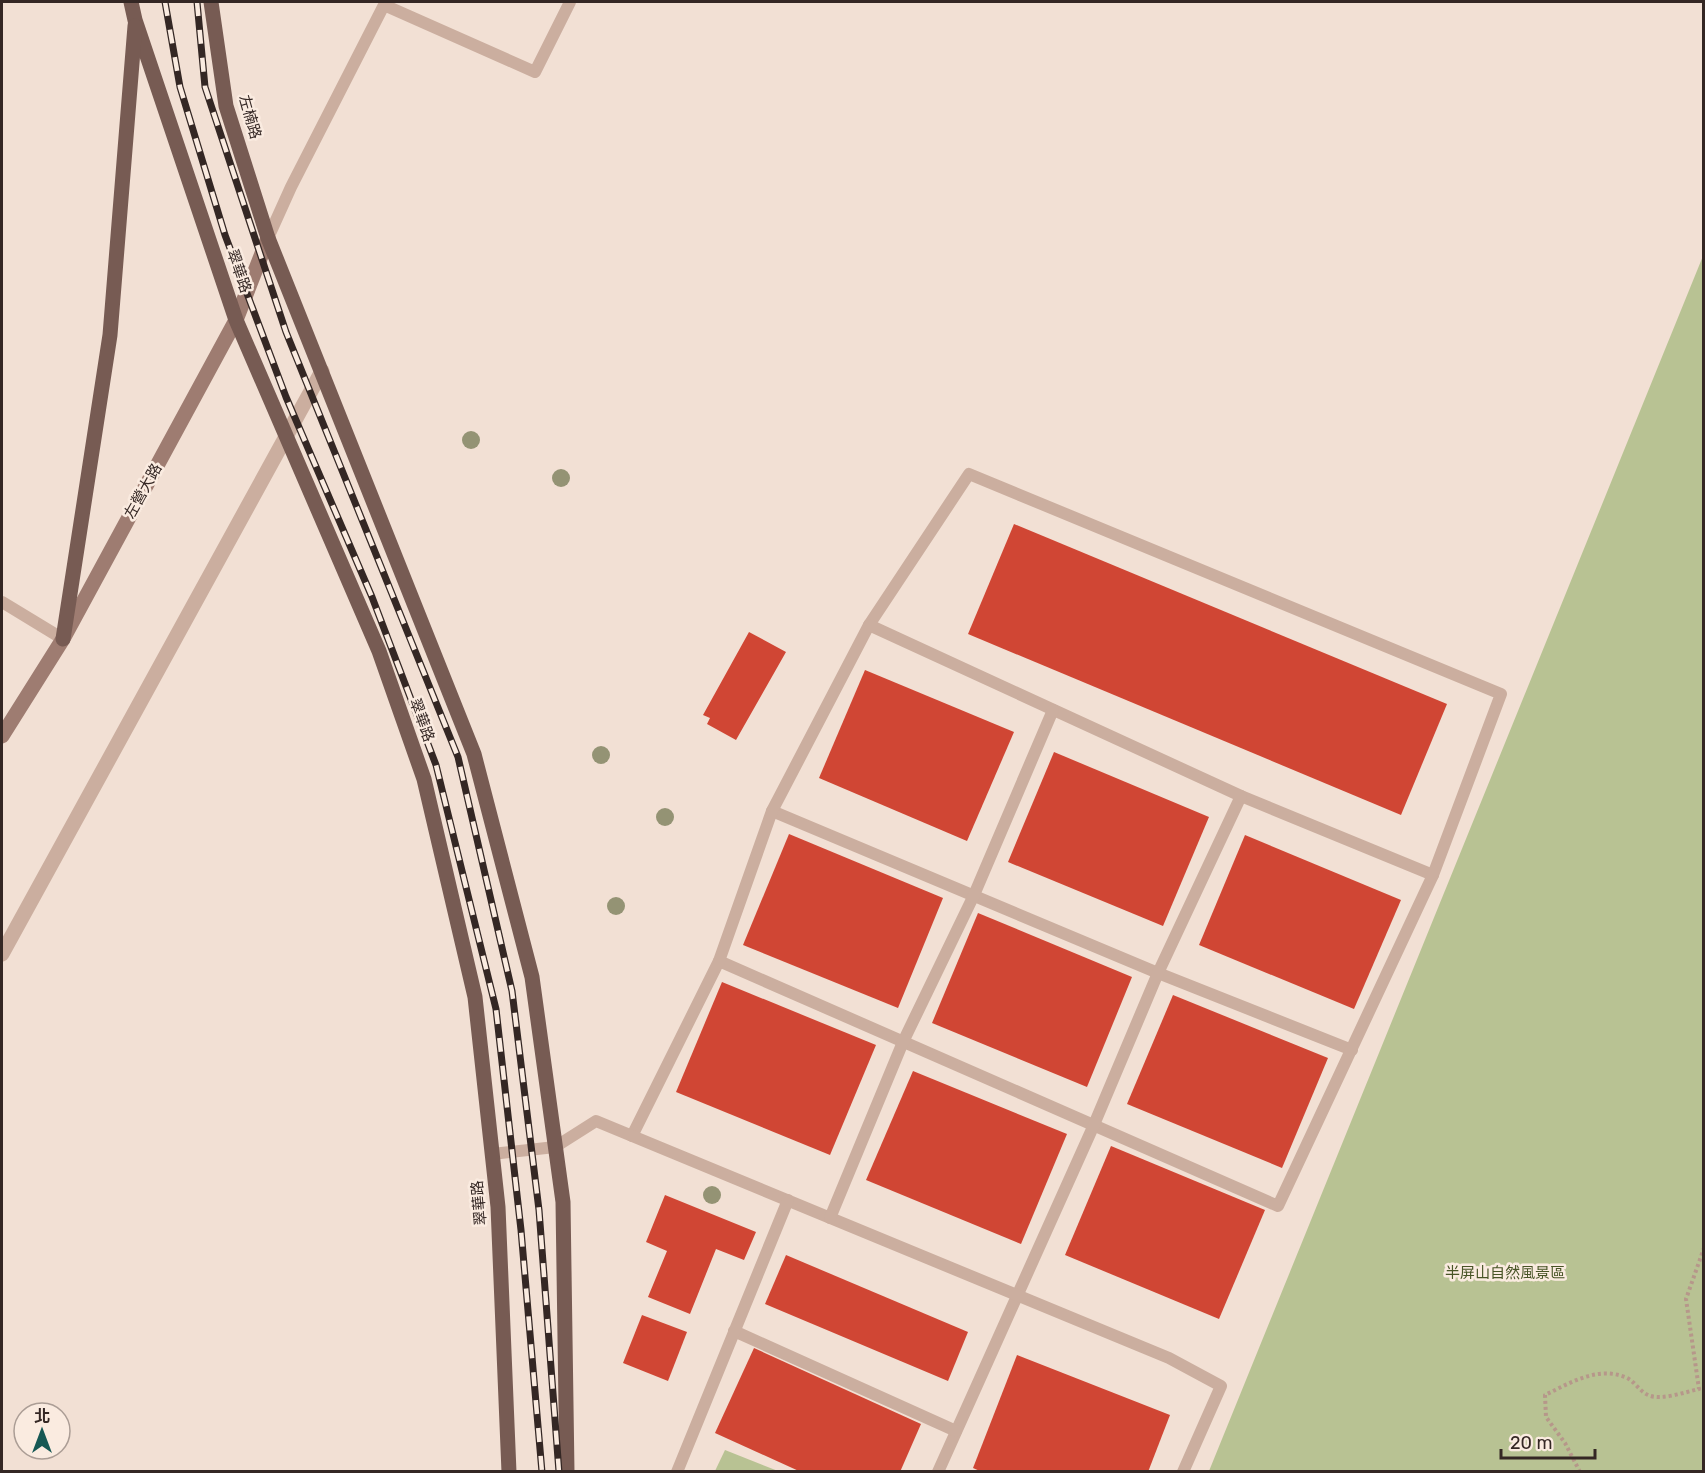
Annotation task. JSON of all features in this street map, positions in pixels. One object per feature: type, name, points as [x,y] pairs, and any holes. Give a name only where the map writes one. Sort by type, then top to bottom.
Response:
[{"type":"main road","points":[[63,639],[110,335],[135,21],[131,2]]},
{"type":"main road","name":"左楠路","points":[[212,2],[226,106],[268,238]]},
{"type":"main road","name":"翠華路","points":[[135,21],[236,320],[379,651],[424,779],[476,997],[498,1207],[509,1472]]},
{"type":"main road","points":[[268,238],[474,754],[532,977],[563,1202],[567,1472]]},
{"type":"street","name":"左營大路","points":[[2,736],[63,639],[236,320],[268,238]]},
{"type":"street","points":[[2,954],[322,370]]},
{"type":"lane","points":[[268,238],[291,187],[384,5],[535,72],[570,2]]},
{"type":"lane","points":[[632,1136],[719,962],[771,811],[869,625],[969,474],[1501,694],[1433,875],[1278,1206],[719,962]]},
{"type":"lane","points":[[2,602],[63,639]]},
{"type":"lane","points":[[869,625],[1241,796],[1433,875]]},
{"type":"lane","points":[[830,1218],[903,1042],[974,895],[1053,710]]},
{"type":"lane","points":[[938,1472],[1093,1127],[1158,973],[1241,796]]},
{"type":"lane","points":[[771,811],[1158,973],[1352,1050]]},
{"type":"lane","points":[[492,1154],[555,1147],[596,1121],[1169,1358],[1221,1386],[1183,1472]]},
{"type":"lane","points":[[678,1472],[788,1200]]},
{"type":"lane","points":[[735,1331],[956,1431]]},
{"type":"path","points":[[1580,1472],[1565,1443],[1546,1417],[1545,1395],[1573,1381],[1600,1372],[1626,1377],[1648,1395],[1660,1396],[1699,1389],[1686,1299],[1704,1248]]},
{"type":"green space","name":"半屏山自然風景區","points":[[1703,256],[1703,1471],[1209,1471]]},
{"type":"green space","points":[[725,1450],[778,1471],[715,1471]]},
{"type":"building","points":[[1014,524],[1447,704],[1401,815],[968,634]]},
{"type":"building","points":[[749,632],[786,652],[736,740],[707,724],[710,718],[703,715]]},
{"type":"building","points":[[865,670],[1014,732],[967,841],[819,778]]},
{"type":"building","points":[[1054,752],[1209,817],[1163,926],[1008,862]]},
{"type":"building","points":[[789,834],[943,898],[898,1008],[743,945]]},
{"type":"building","points":[[1245,835],[1401,900],[1354,1009],[1199,945]]},
{"type":"building","points":[[978,913],[1132,977],[1087,1087],[932,1023]]},
{"type":"building","points":[[722,982],[876,1045],[830,1155],[676,1092]]},
{"type":"building","points":[[1173,995],[1328,1058],[1282,1168],[1127,1104]]},
{"type":"building","points":[[913,1071],[1067,1134],[1021,1244],[866,1180]]},
{"type":"building","points":[[1111,1146],[1265,1210],[1219,1319],[1065,1255]]},
{"type":"building","points":[[665,1195],[756,1232],[744,1260],[716,1249],[690,1314],[648,1297],[667,1251],[646,1242]]},
{"type":"building","points":[[786,1255],[968,1332],[948,1381],[765,1304]]},
{"type":"building","points":[[642,1315],[687,1332],[668,1381],[623,1363]]},
{"type":"building","points":[[754,1348],[921,1424],[900,1472],[801,1472],[715,1433]]},
{"type":"building","points":[[1017,1355],[1170,1415],[1148,1472],[982,1472],[973,1468]]},
{"type":"railway","points":[[165,2],[180,87],[225,235],[286,397],[372,597],[436,765],[496,1009],[521,1230],[542,1472]]},
{"type":"railway","points":[[197,2],[205,87],[286,332],[458,757],[512,991],[539,1210],[559,1472]]}]
